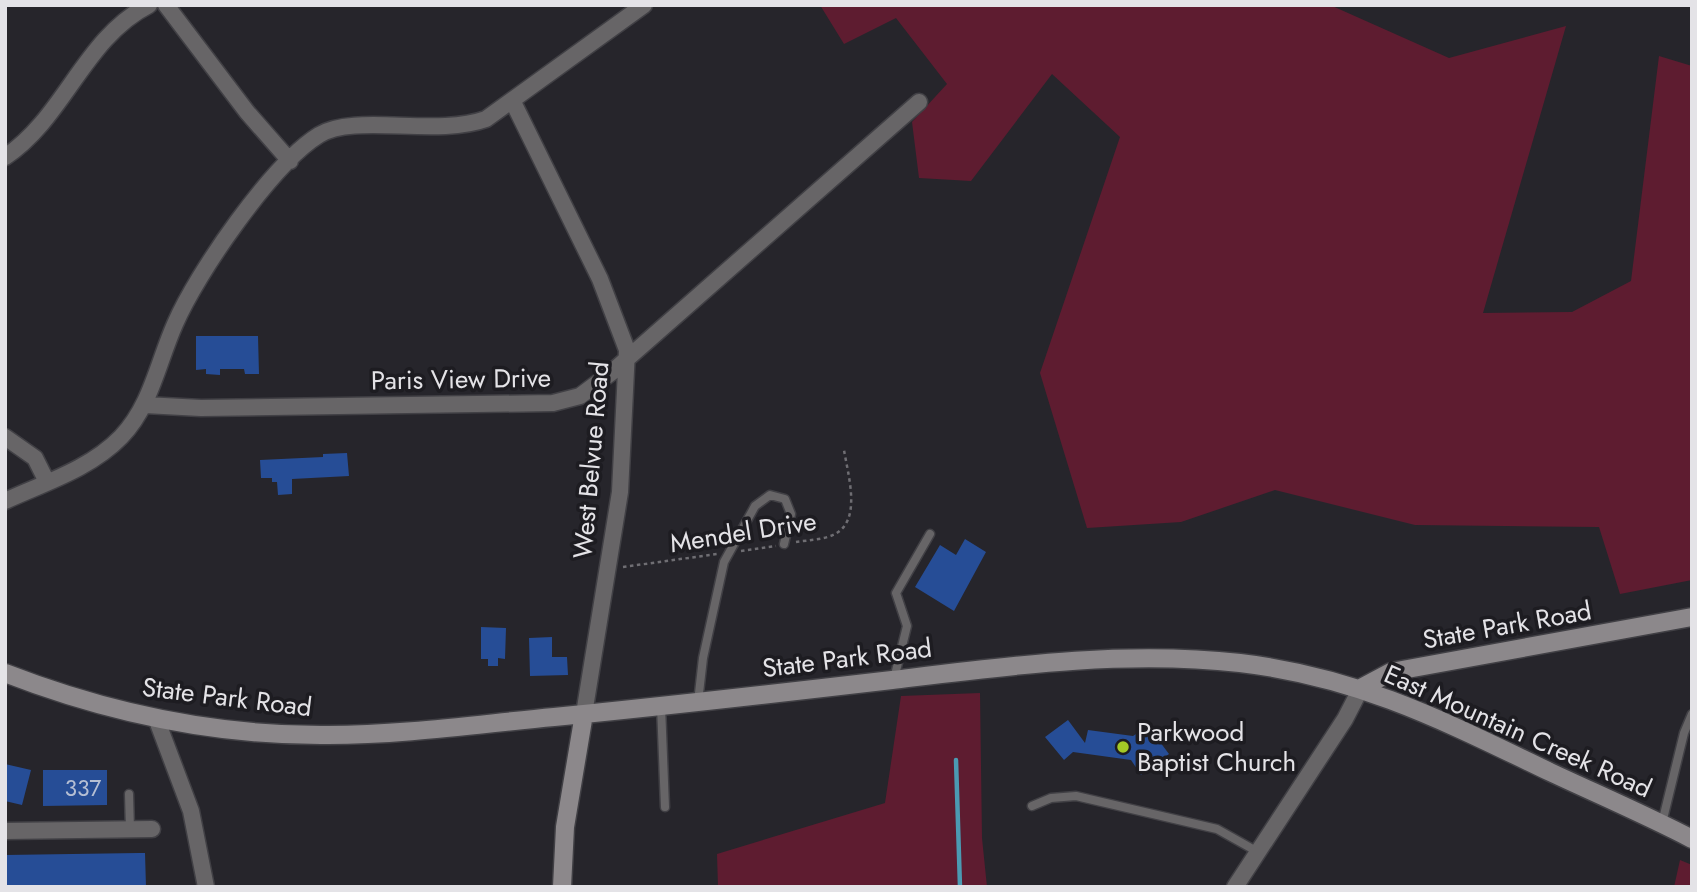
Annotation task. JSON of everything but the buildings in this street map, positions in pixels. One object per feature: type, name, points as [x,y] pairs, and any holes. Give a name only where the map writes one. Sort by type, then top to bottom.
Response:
[{"type":"main road","name":"State Park Road","points":[[5,673],[78,699],[156,718],[251,732],[331,735],[395,732],[662,706],[981,667],[1132,659],[1188,659],[1274,669],[1361,688],[1391,672],[1692,617]]},
{"type":"main road","name":"East Mountain Creek Road","points":[[1361,688],[1413,706],[1692,839]]},
{"type":"main road","name":"West Belvue Road","points":[[562,887],[567,812],[584,714]]},
{"type":"street","points":[[5,157],[52,111],[109,34],[127,18],[149,5]]},
{"type":"street","points":[[166,5],[247,112],[290,161]]},
{"type":"street","points":[[5,501],[47,482],[109,448],[128,430],[145,405],[174,327],[197,281],[226,238],[290,161],[317,136],[334,129],[355,126],[457,127],[485,119],[513,102],[644,5]]},
{"type":"street","name":"West Belvue Road","points":[[513,102],[623,333],[626,359],[623,385],[625,441],[609,568],[584,714]]},
{"type":"street","name":"Paris View Drive","points":[[145,405],[201,408],[553,403],[580,396],[626,359],[919,102]]},
{"type":"street","points":[[5,437],[35,458],[47,482]]},
{"type":"street","points":[[1235,887],[1345,719],[1361,688]]},
{"type":"street","points":[[156,718],[191,811],[206,887]]},
{"type":"street","points":[[5,831],[152,829]]},
{"type":"lane","points":[[698,702],[716,586],[729,552],[755,506],[770,495],[785,499],[791,510],[784,544]]},
{"type":"lane","points":[[894,679],[907,626],[896,593],[930,534]]},
{"type":"lane","points":[[662,706],[665,807]]},
{"type":"lane","points":[[1662,823],[1684,733],[1692,713]]},
{"type":"lane","points":[[129,794],[130,830]]},
{"type":"lane","points":[[1032,806],[1051,798],[1076,796],[1217,829],[1258,852]]},
{"type":"path","name":"Mendel Drive","points":[[609,568],[831,536],[846,524],[851,513],[844,450]]},
{"type":"shaded area","points":[[820,5],[1330,5],[1449,58],[1566,26],[1483,313],[1572,312],[1631,281],[1659,56],[1692,66],[1692,580],[1620,594],[1599,527],[1415,525],[1275,490],[1181,522],[1087,528],[1040,373],[1120,137],[1052,74],[971,181],[919,178],[912,122],[947,84],[896,18],[844,44]]},
{"type":"shaded area","points":[[980,693],[982,838],[987,887],[718,887],[717,854],[885,803],[901,696]]},
{"type":"shaded area","points":[[1680,860],[1692,865],[1692,887],[1674,887]]},
{"type":"waterway","points":[[956,760],[960,887]]},
{"type":"place","name":"Parkwood Baptist Church","points":[[1123,747]]}]
